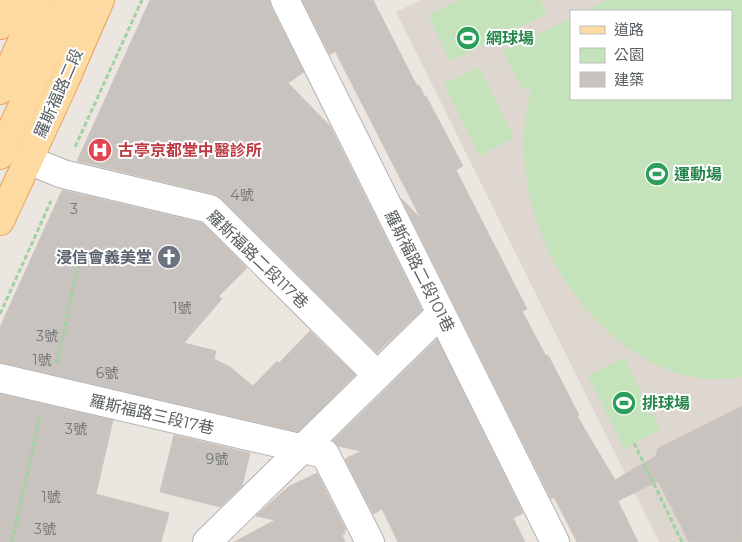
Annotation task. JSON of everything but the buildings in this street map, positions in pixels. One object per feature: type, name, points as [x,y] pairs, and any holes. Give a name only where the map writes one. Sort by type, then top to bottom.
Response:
[{"type":"main road","points":[[0,25],[12,0]]},
{"type":"main road","points":[[0,90],[42,0]]},
{"type":"main road","points":[[3,149],[71,0]]},
{"type":"main road","name":"羅斯福路二段","points":[[0,221],[100,0]]},
{"type":"main road","points":[[3,149],[63,85]]},
{"type":"lane","name":"羅斯福路二段101巷","points":[[284,0],[555,542]]},
{"type":"lane","name":"羅斯福路二段117巷","points":[[28,160],[63,174],[210,209],[377,375]]},
{"type":"lane","points":[[207,542],[441,313]]},
{"type":"lane","name":"羅斯福路三段17巷","points":[[0,378],[325,454],[370,542]]},
{"type":"path","points":[[0,314],[142,0]]},
{"type":"path","points":[[12,542],[42,403],[51,391],[82,251]]},
{"type":"path","points":[[634,443],[682,542]]},
{"type":"shaded area","points":[[421,0],[742,0],[742,542],[659,542],[396,12]]},
{"type":"green space","name":"網球場","points":[[460,0],[540,0],[547,14],[450,61],[428,15]]},
{"type":"green space","name":"運動場","points":[[607,0],[742,0],[742,377],[706,379],[672,371],[640,356],[611,334],[585,307],[563,277],[546,245],[534,213],[527,182],[524,133],[532,86],[523,90],[503,51],[570,18],[570,100],[732,100],[732,10],[586,10]]},
{"type":"green space","points":[[479,67],[514,138],[480,156],[444,84]]},
{"type":"green space","name":"排球場","points":[[624,358],[660,430],[624,448],[588,376]]},
{"type":"place","name":"網球場","points":[[468,38]]},
{"type":"place","name":"古亭京都堂中醫診所","points":[[100,150]]},
{"type":"place","name":"運動場","points":[[657,174]]},
{"type":"place","name":"浸信會義美堂","points":[[169,257]]},
{"type":"place","name":"排球場","points":[[624,403]]}]
